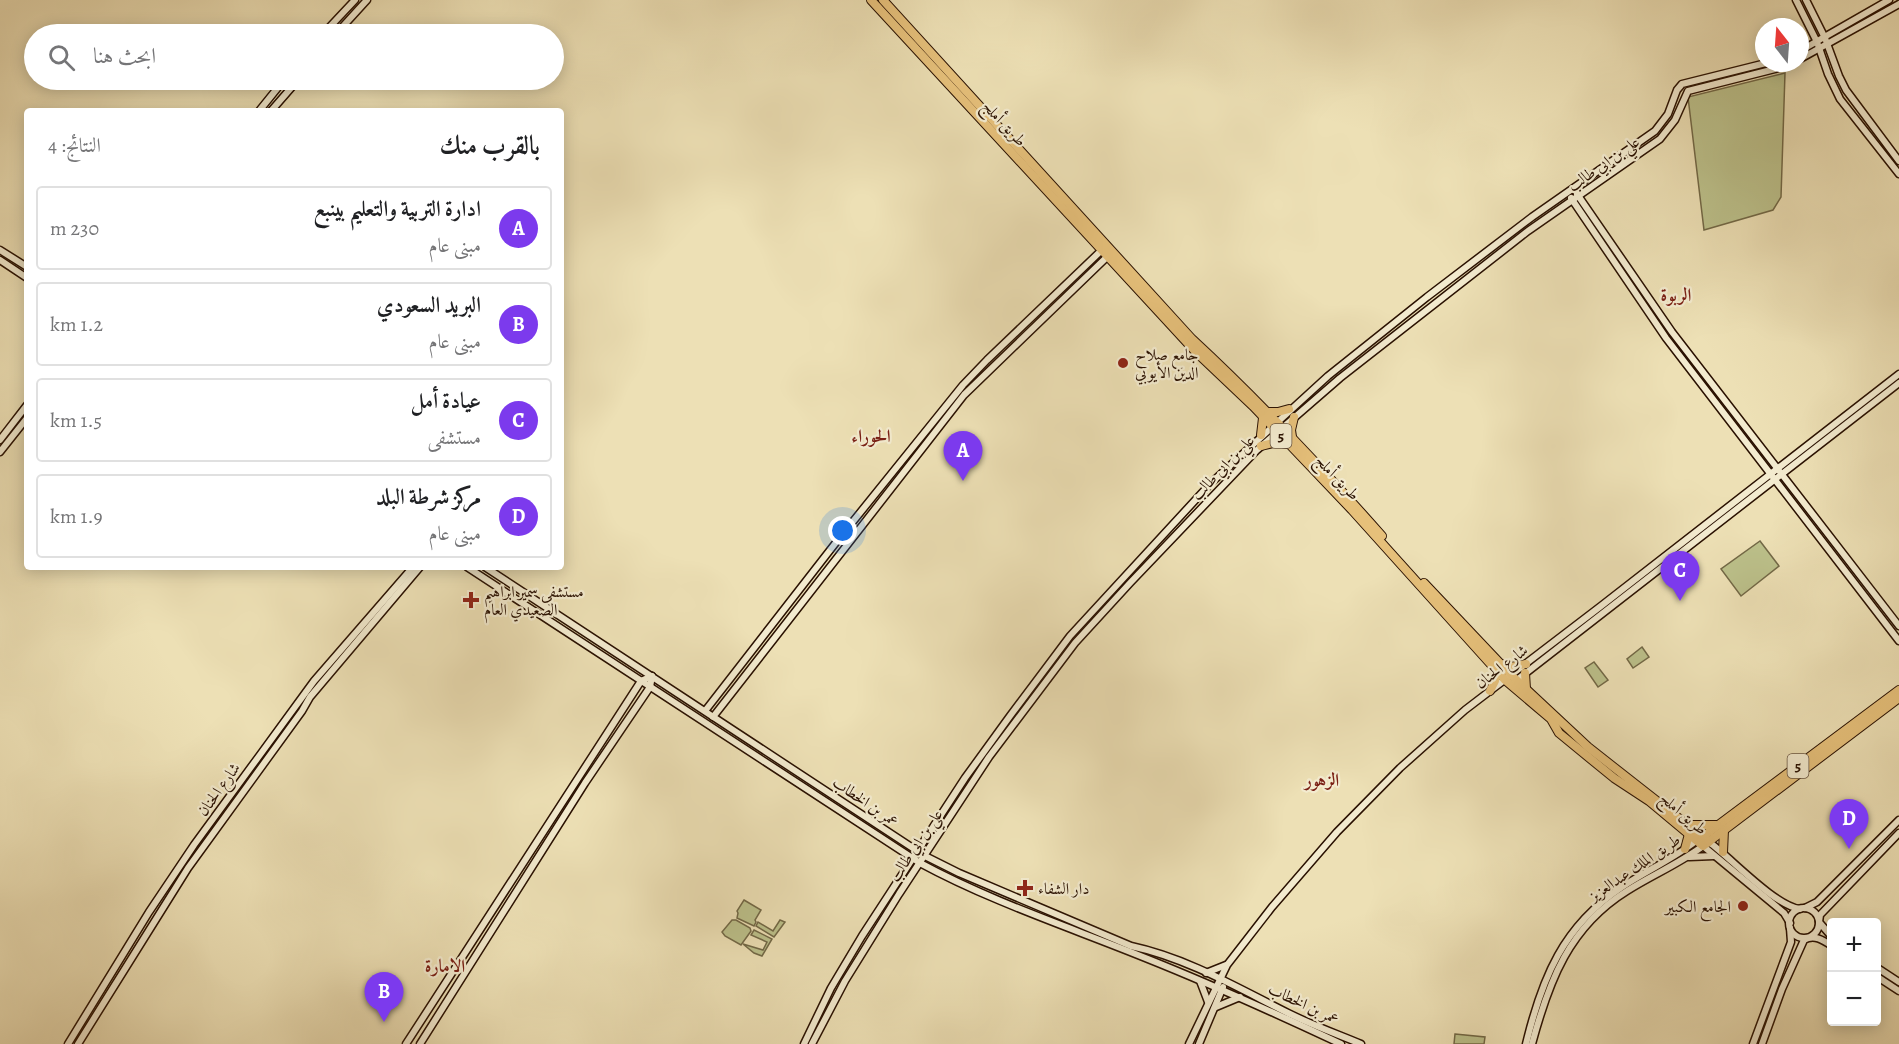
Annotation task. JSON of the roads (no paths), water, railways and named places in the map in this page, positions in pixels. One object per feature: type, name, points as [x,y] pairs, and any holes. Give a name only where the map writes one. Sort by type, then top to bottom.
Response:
[{"type":"highway","name":"طريق أملج","points":[[871,0],[1105,246]]},
{"type":"highway","name":"طريق أملج","points":[[883,0],[1105,246],[1194,350],[1277,426],[1498,667],[1551,719],[1559,733],[1614,778],[1649,801],[1689,834],[1703,841]]},
{"type":"highway","points":[[1261,435],[1265,415],[1278,412],[1292,413],[1290,441],[1261,446]]},
{"type":"highway","points":[[1490,691],[1498,667],[1525,669],[1526,689]]},
{"type":"highway","name":"طريق أملج","points":[[1511,680],[1526,689],[1611,766],[1688,824],[1703,841]]},
{"type":"highway","name":"طريق الملك عبدالعزيز","points":[[1721,828],[1899,690]]},
{"type":"highway","name":"طريق الملك عبدالعزيز","points":[[1703,841],[1899,698]]},
{"type":"highway","points":[[1688,824],[1721,828],[1719,854]]},
{"type":"highway","points":[[1687,853],[1689,834]]},
{"type":"main road","points":[[332,24],[355,0]]},
{"type":"main road","points":[[345,24],[367,0]]},
{"type":"main road","points":[[1796,0],[1840,99],[1899,174]]},
{"type":"main road","points":[[1806,0],[1825,38],[1846,90],[1899,160]]},
{"type":"main road","points":[[1809,52],[1825,38],[1889,0]]},
{"type":"main road","points":[[1809,48],[1828,45],[1899,4]]},
{"type":"main road","name":"علي بن ابي طالب","points":[[1292,413],[1328,375],[1427,297],[1532,217],[1655,131],[1668,114],[1677,90],[1682,84],[1755,66]]},
{"type":"main road","name":"علي بن ابي طالب","points":[[812,1044],[845,981],[989,757],[1075,643],[1261,446],[1277,426],[1456,286],[1660,139],[1676,120],[1688,91],[1763,72]]},
{"type":"main road","points":[[261,108],[276,90]]},
{"type":"main road","points":[[274,108],[289,90]]},
{"type":"main road","points":[[1571,191],[1670,329],[1899,626]]},
{"type":"main road","points":[[1576,198],[1666,338],[1899,641]]},
{"type":"main road","points":[[705,711],[834,544],[963,385],[1105,246]]},
{"type":"main road","points":[[0,250],[24,265]]},
{"type":"main road","points":[[713,717],[964,395],[1111,253]]},
{"type":"main road","points":[[0,261],[24,276]]},
{"type":"main road","name":"شارع الحنان","points":[[1189,1044],[1208,1003],[1223,980],[1227,965],[1272,907],[1337,832],[1435,735],[1490,691],[1511,680],[1765,484],[1899,374]]},
{"type":"main road","name":"شارع الحنان","points":[[1790,464],[1899,383]]},
{"type":"main road","points":[[0,452],[24,411]]},
{"type":"main road","points":[[0,440],[24,420]]},
{"type":"main road","name":"علي بن ابي طالب","points":[[804,1044],[831,987],[924,840],[979,757],[1070,636],[1211,483],[1261,435],[1277,426]]},
{"type":"main road","points":[[1770,460],[1790,464],[1790,485]]},
{"type":"main road","points":[[1763,465],[1765,484],[1781,488]]},
{"type":"main road","name":"شارع الحنان","points":[[68,1044],[149,912],[201,836],[314,681],[410,570]]},
{"type":"main road","name":"شارع الحنان","points":[[78,1044],[188,868],[310,697],[417,570]]},
{"type":"main road","name":"عمر بن الخطاب","points":[[472,570],[932,870],[997,899],[1219,987],[1341,1044]]},
{"type":"main road","name":"عمر بن الخطاب","points":[[490,570],[936,862],[1131,946],[1154,951],[1223,980],[1290,1014],[1361,1044]]},
{"type":"main road","points":[[406,1044],[640,681],[652,676]]},
{"type":"main road","points":[[420,1044],[585,783],[650,687],[652,676]]},
{"type":"main road","points":[[1753,1044],[1791,942],[1792,914],[1817,902],[1899,820]]},
{"type":"main road","points":[[1762,1044],[1800,946],[1817,931],[1820,915],[1899,833]]},
{"type":"main road","points":[[905,843],[915,845],[924,840]]},
{"type":"main road","points":[[1703,841],[1789,906],[1815,913],[1827,934]]},
{"type":"main road","name":"طريق الملك عبدالعزيز","points":[[1532,1044],[1551,982],[1568,949],[1582,930],[1598,912],[1626,891],[1703,841]]},
{"type":"main road","points":[[932,845],[931,854],[936,862]]},
{"type":"main road","points":[[900,851],[906,860],[905,870]]},
{"type":"main road","points":[[1687,853],[1719,854],[1764,899],[1784,913],[1796,935],[1827,943]]},
{"type":"main road","name":"طريق الملك عبدالعزيز","points":[[1526,1044],[1547,974],[1555,957],[1582,920],[1623,886],[1687,853]]},
{"type":"main road","points":[[912,875],[921,870],[932,870]]},
{"type":"main road","points":[[1206,973],[1227,965]]},
{"type":"main road","points":[[1881,970],[1899,982]]},
{"type":"main road","points":[[1881,979],[1899,991]]},
{"type":"main road","points":[[1200,980],[1208,1003]]},
{"type":"main road","name":"شارع الحنان","points":[[1199,1044],[1215,1007],[1219,987]]},
{"type":"main road","points":[[1215,1007],[1240,997]]},
{"type":"place","name":"جامع صلاح الدين الأيوبي","points":[[1123,363]]},
{"type":"place","name":"ادارة التربية والتعليم بينبع","points":[[963,481]]},
{"type":"place","name":"مستشفى سمير ابراهيم الصعيدي العام","points":[[471,600]]},
{"type":"place","name":"عيادة أمل","points":[[1680,601]]},
{"type":"place","name":"مركز شرطة البلد","points":[[1849,849]]},
{"type":"place","name":"دار الشفاء","points":[[1025,888]]},
{"type":"place","name":"الجامع الكبير","points":[[1743,906]]},
{"type":"place","name":"البريد السعودي","points":[[384,1022]]},
{"type":"district","name":"الربوة","points":[[1676,295]]},
{"type":"district","name":"الحوراء","points":[[871,436]]},
{"type":"district","name":"الزهور","points":[[1322,780]]},
{"type":"district","name":"الامارة","points":[[445,966]]}]
